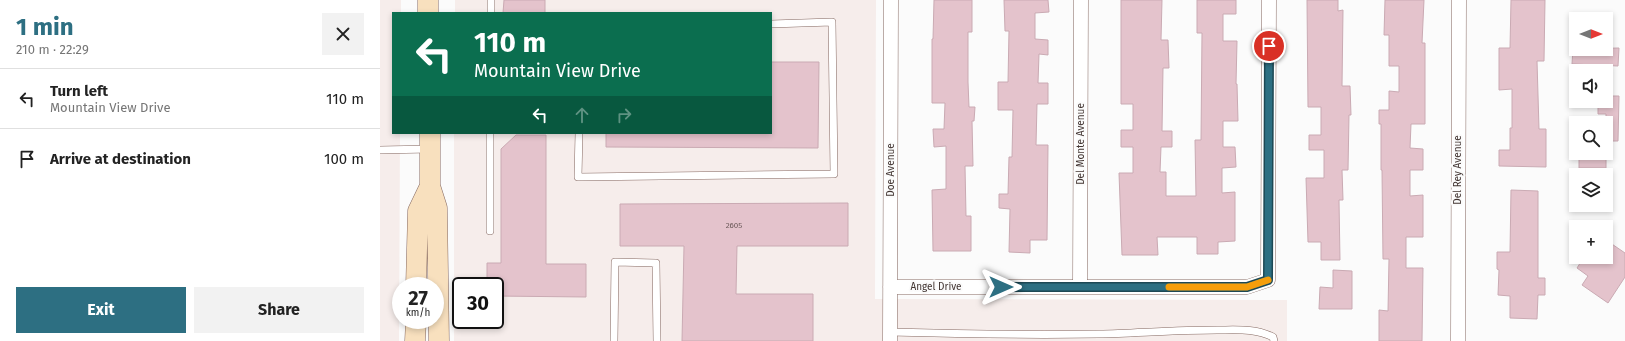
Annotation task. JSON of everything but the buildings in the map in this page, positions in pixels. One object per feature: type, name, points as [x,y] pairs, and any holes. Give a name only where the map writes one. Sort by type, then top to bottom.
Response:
[{"type":"main road","points":[[428,0],[428,12]]},
{"type":"main road","points":[[430,141],[430,186],[437,208],[438,341]]},
{"type":"main road","points":[[416,277],[418,211],[430,186]]},
{"type":"main road","points":[[416,329],[416,341]]},
{"type":"street","name":"Doe Avenue","points":[[890,336],[891,0]]},
{"type":"street","name":"Del Monte Avenue","points":[[1080,287],[1081,0]]},
{"type":"street","name":"Angel Drive","points":[[890,287],[1247,287],[1268,280],[1269,0]]},
{"type":"street","name":"Del Rey Avenue","points":[[1458,341],[1459,0]]},
{"type":"lane","points":[[491,0],[491,12]]},
{"type":"lane","points":[[579,134],[578,177],[834,174],[832,22],[772,24]]},
{"type":"lane","points":[[490,134],[490,231]]},
{"type":"lane","points":[[380,150],[430,141]]},
{"type":"lane","points":[[614,341],[615,262],[656,263],[657,341]]},
{"type":"lane","points":[[890,336],[1086,337],[1193,330],[1249,330],[1264,333],[1273,337],[1274,341]]},
{"type":"shaded area","points":[[380,0],[401,0],[401,12],[392,12],[392,134],[400,134],[399,277],[392,277],[392,329],[399,329],[399,341],[380,341]]},
{"type":"shaded area","points":[[455,0],[876,0],[875,299],[1287,300],[1287,341],[454,341],[454,329],[504,329],[504,277],[454,277],[454,134],[772,134],[772,12],[455,12]]},
{"type":"slow traffic","points":[[1169,287],[1247,287],[1268,280]]},
{"type":"route","points":[[1001,287],[1247,287],[1268,280],[1269,46]]}]
